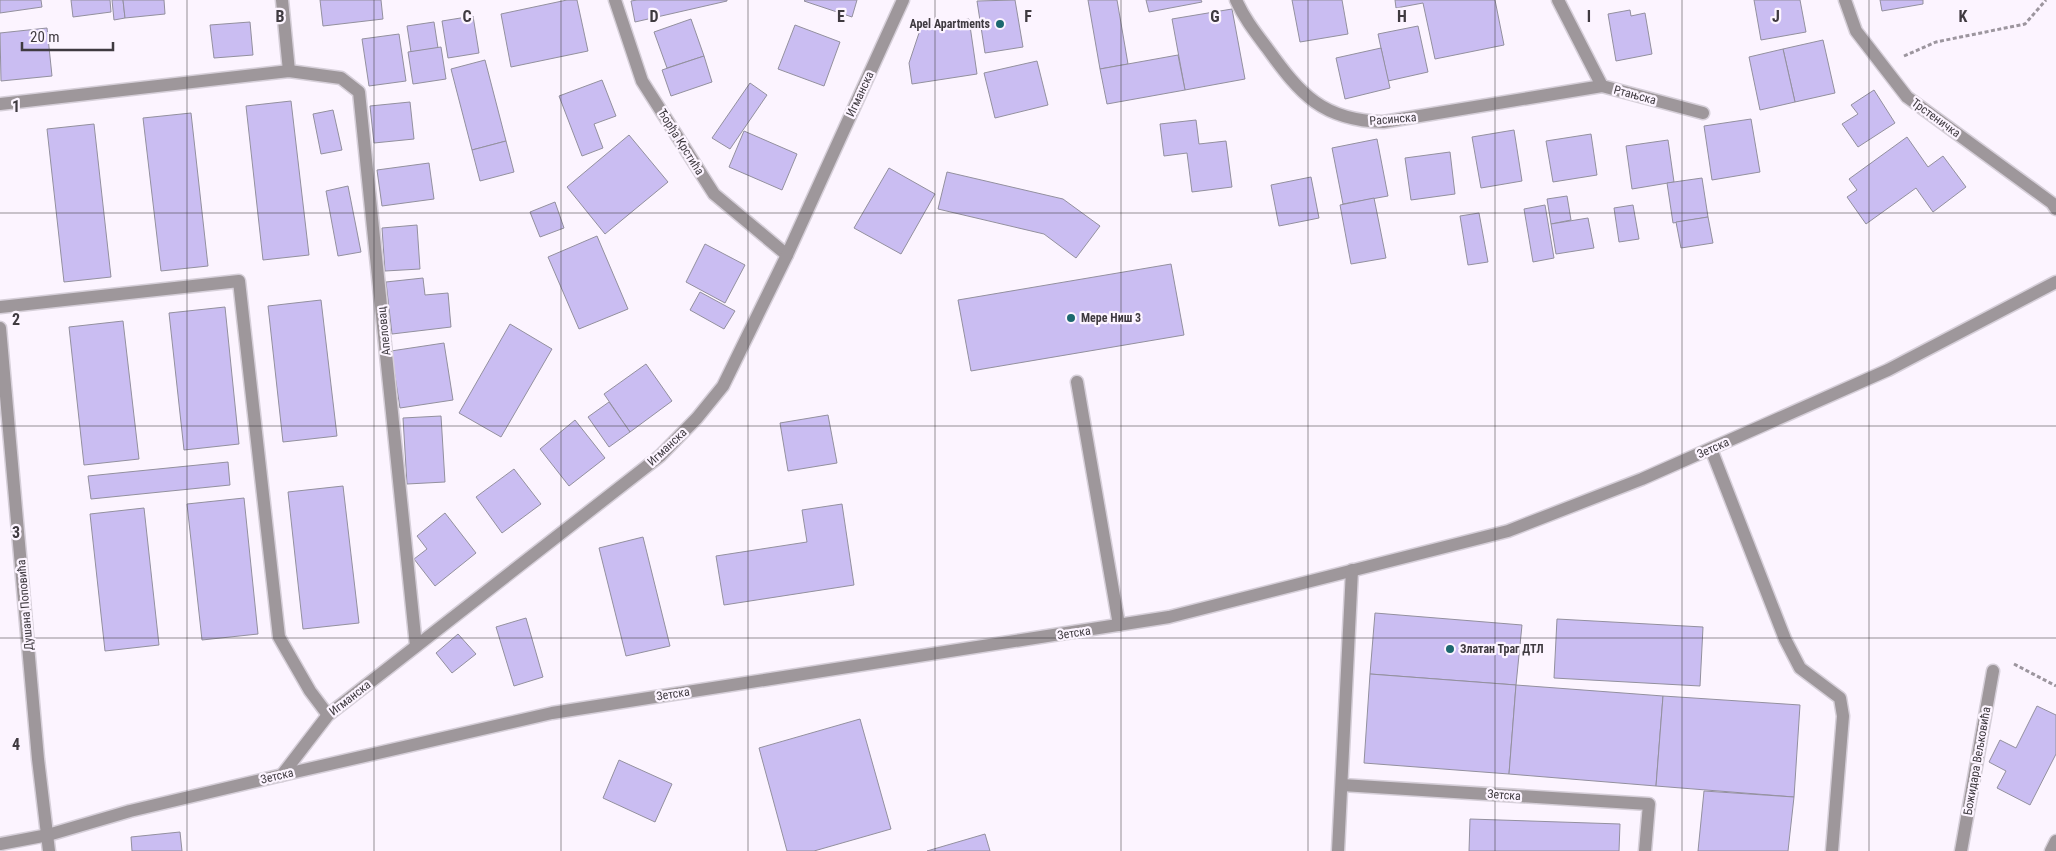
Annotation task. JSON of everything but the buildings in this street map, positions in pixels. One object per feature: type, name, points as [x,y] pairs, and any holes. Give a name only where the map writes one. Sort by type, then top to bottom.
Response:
[{"type":"street","points":[[282,0],[289,71]]},
{"type":"street","name":"Ђорђа Крстића","points":[[615,0],[642,81],[714,194],[787,255]]},
{"type":"street","name":"Игманска","points":[[282,775],[328,715],[660,456],[697,418],[723,386],[787,255],[903,0]]},
{"type":"street","name":"Расинска","points":[[1236,0],[1243,15],[1292,83],[1311,99],[1333,113],[1358,121],[1383,122],[1602,86]]},
{"type":"street","name":"Ртањска","points":[[1558,0],[1602,86],[1702,113]]},
{"type":"street","name":"Трстеничка","points":[[1846,0],[1856,31],[1907,96],[2052,203],[2056,209]]},
{"type":"street","name":"Апеловац","points":[[0,104],[289,71],[341,78],[359,92],[416,646]]},
{"type":"street","points":[[0,306],[239,280],[279,637],[310,691],[328,715]]},
{"type":"street","name":"Зетска","points":[[0,844],[48,835],[130,811],[552,713],[1169,617],[1508,530],[1642,479],[1888,370],[2056,282]]},
{"type":"street","name":"Душана Поповића","points":[[0,328],[38,759],[49,851]]},
{"type":"street","points":[[1077,382],[1119,625]]},
{"type":"street","points":[[1711,449],[1785,639],[1800,668],[1840,698],[1843,716],[1832,851]]},
{"type":"street","points":[[1338,851],[1352,570]]},
{"type":"street","name":"Божидара Вељковића","points":[[1961,851],[1993,671]]},
{"type":"street","name":"Зетска","points":[[1342,785],[1648,804],[1645,851]]},
{"type":"street","points":[[2051,851],[2056,841]]},
{"type":"path","points":[[1882,65],[1936,42],[2025,24],[2046,0]]},
{"type":"path","points":[[2007,661],[2056,686]]},
{"type":"place","name":"Apel Apartments","points":[[1000,24]]},
{"type":"place","name":"Мере Ниш 3","points":[[1071,318]]},
{"type":"place","name":"Златан Траг ДТЛ","points":[[1450,649]]}]
